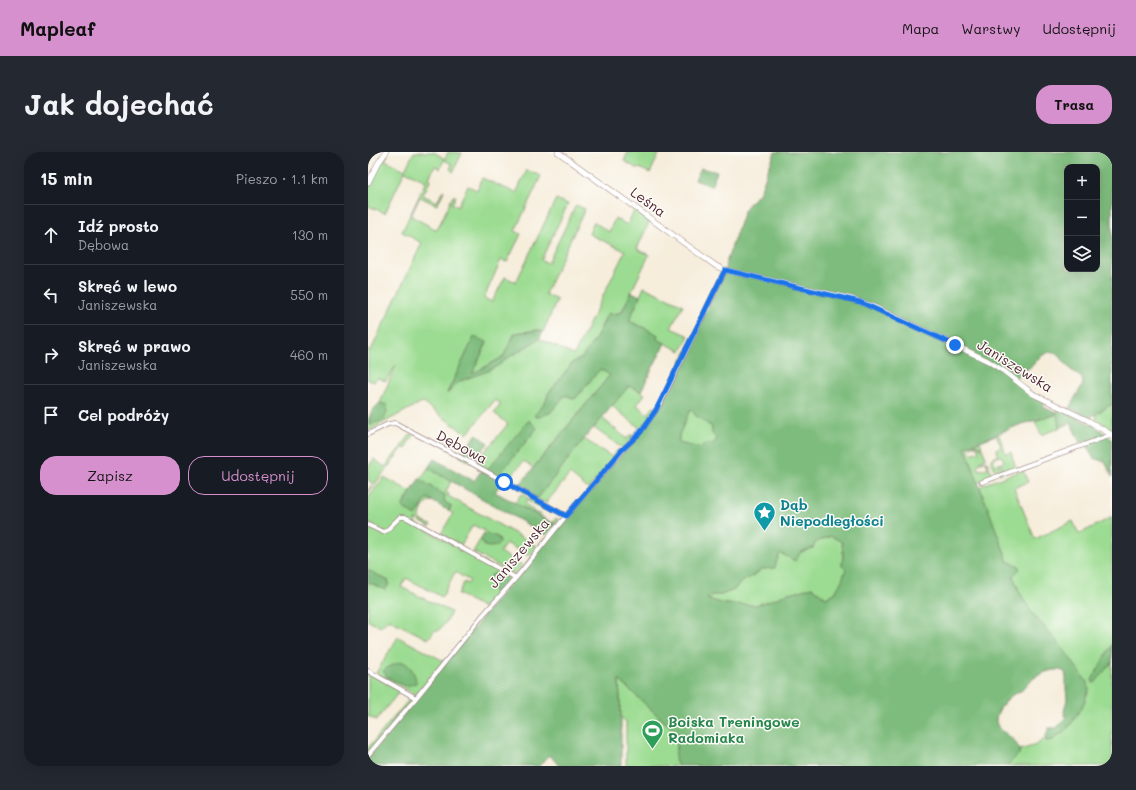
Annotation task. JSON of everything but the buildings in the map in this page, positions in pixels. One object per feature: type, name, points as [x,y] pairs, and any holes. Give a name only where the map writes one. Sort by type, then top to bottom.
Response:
[{"type":"street","points":[[368,183],[377,165],[386,152]]},
{"type":"street","name":"Leśna","points":[[558,152],[712,264],[725,270]]},
{"type":"street","name":"Janiszewska","points":[[368,755],[566,516],[622,450],[640,433],[656,410],[725,270],[852,299],[874,307],[988,362],[1005,372],[1034,394],[1079,415],[1112,435]]},
{"type":"street","name":"Dębowa","points":[[368,434],[388,424],[395,423],[473,464],[566,516]]},
{"type":"street","points":[[982,482],[1112,435]]},
{"type":"street","points":[[368,525],[386,532],[400,517],[405,517],[516,578]]},
{"type":"street","points":[[368,671],[416,698]]},
{"type":"green space","points":[[414,152],[434,152],[445,159],[448,152],[462,153],[453,172],[450,169],[452,164],[444,160],[440,169],[435,166],[429,178],[431,179],[423,195],[437,202],[443,190],[444,191],[437,205],[420,197],[411,216],[437,230],[453,196],[456,196],[452,204],[458,206],[468,186],[477,190],[482,178],[516,193],[527,170],[541,176],[515,231],[521,234],[507,262],[501,260],[484,298],[492,302],[505,277],[516,282],[556,199],[568,204],[541,260],[548,263],[576,205],[585,209],[545,294],[557,300],[543,332],[539,330],[515,333],[503,357],[471,375],[487,343],[474,338],[447,393],[460,381],[499,365],[506,359],[539,339],[574,355],[625,251],[589,234],[594,222],[609,232],[615,218],[627,225],[635,209],[650,220],[637,249],[649,255],[621,313],[607,314],[596,338],[581,359],[573,362],[548,394],[542,417],[545,414],[550,413],[565,395],[575,399],[600,369],[610,375],[533,468],[524,461],[506,482],[497,477],[537,428],[486,471],[477,465],[476,462],[508,424],[494,413],[501,404],[495,400],[467,434],[422,402],[368,431],[369,418],[369,425],[387,412],[386,405],[380,403],[396,365],[386,381],[377,378],[374,382],[368,380],[368,350],[371,350],[422,243],[402,232],[426,181],[405,171],[385,213],[368,206],[368,187],[386,154],[388,155],[385,160],[405,170]]},
{"type":"green space","points":[[628,152],[660,152],[650,173],[639,168],[638,169],[624,161]]},
{"type":"green space","points":[[775,152],[1112,152],[1112,404],[1089,418],[1069,408],[1083,384],[1082,378],[1072,371],[1058,354],[1049,352],[1041,356],[1034,364],[1013,380],[1045,402],[1043,407],[1056,413],[1058,408],[1098,428],[1112,439],[1112,477],[1105,461],[1093,458],[1086,441],[1080,443],[1071,423],[1059,428],[1057,414],[1019,425],[965,447],[1008,562],[1019,566],[1019,570],[1013,576],[1020,593],[1032,613],[1062,647],[1087,682],[1089,690],[1082,707],[1071,724],[1063,733],[1056,736],[1053,740],[1046,741],[1046,735],[1049,728],[1057,728],[1066,717],[1064,712],[1067,699],[1065,672],[1061,670],[1051,670],[1042,673],[1030,681],[1023,689],[1008,699],[998,712],[996,723],[1002,731],[1014,740],[1020,750],[1019,754],[1007,766],[678,766],[675,760],[678,734],[619,680],[621,766],[559,766],[550,755],[539,766],[368,766],[368,758],[529,560],[638,437],[661,404],[723,276],[744,211],[749,203],[759,194]],"holes":[[[691,409],[696,416],[712,427],[712,434],[717,439],[713,444],[708,443],[700,448],[679,443],[679,435]],[[831,536],[842,542],[842,566],[846,569],[835,593],[826,598],[812,587],[788,593],[757,605],[725,604],[707,599],[712,595],[721,595],[734,590],[741,582],[753,576],[762,569],[775,568],[780,553],[795,561],[801,552],[813,548],[816,542]]]},
{"type":"green space","points":[[701,168],[717,172],[711,186],[695,180]]},
{"type":"green space","points":[[644,287],[683,305],[671,328],[689,336],[681,351],[656,339],[658,335],[629,321]]},
{"type":"green space","points":[[632,292],[640,296],[629,321],[658,335],[657,339],[665,343],[641,391],[629,386],[584,439],[537,499],[517,488],[610,375],[600,369],[575,399],[565,395],[550,413],[541,417],[534,416],[546,401],[548,394],[573,362],[581,359],[596,338],[608,314],[621,313]]},
{"type":"green space","points":[[539,330],[543,332],[539,339],[488,371],[460,381],[447,394],[474,337],[487,342],[472,374],[503,357],[515,333]]},
{"type":"green space","points":[[629,385],[645,394],[637,405],[648,414],[654,406],[656,409],[641,429],[612,406]]},
{"type":"green space","points":[[380,403],[387,405],[387,412],[384,420],[369,425],[371,413]]},
{"type":"green space","points":[[1112,404],[1112,430],[1101,422],[1100,426],[1095,420],[1097,417],[1095,414]]},
{"type":"green space","points":[[691,409],[696,416],[712,427],[712,434],[717,439],[713,444],[708,443],[700,448],[678,443],[679,435]]},
{"type":"green space","points":[[1058,414],[1059,428],[1041,435],[1035,421]]},
{"type":"green space","points":[[602,418],[627,439],[631,434],[634,437],[622,448],[594,428]]},
{"type":"green space","points":[[529,420],[537,428],[497,477],[486,471]]},
{"type":"green space","points":[[998,433],[1006,454],[1011,452],[1016,468],[1003,472],[1001,465],[999,466],[1002,473],[1000,474],[993,467],[991,459],[996,456],[997,458],[993,459],[996,465],[1004,462],[1002,456],[998,457],[996,449],[1001,447],[996,435],[980,441],[982,447],[976,444],[968,448],[971,454],[979,451],[977,446],[973,446],[976,445],[982,448],[986,458],[979,461],[981,463],[977,465],[979,470],[988,468],[986,462],[982,463],[982,461],[987,461],[993,476],[978,482],[965,446]]},
{"type":"green space","points":[[411,434],[414,436],[407,444],[406,449],[403,447],[368,493],[368,490],[373,484],[368,480],[368,467],[374,459],[385,467]]},
{"type":"green space","points":[[477,434],[488,443],[472,463],[459,456]]},
{"type":"green space","points":[[584,439],[612,457],[618,449],[620,451],[588,489],[570,474],[546,503],[537,499]]},
{"type":"green space","points":[[434,459],[474,481],[481,471],[502,482],[495,492],[555,525],[546,535],[428,468]]},
{"type":"green space","points":[[428,468],[451,481],[446,492],[449,494],[448,496],[537,546],[529,556],[506,543],[500,552],[522,565],[516,572],[513,574],[473,552],[485,531],[473,525],[461,545],[441,534],[453,513],[449,511],[451,506],[444,501],[445,495],[420,480]]},
{"type":"green space","points":[[1023,470],[1028,482],[1014,488],[1035,539],[1073,521],[1079,534],[1112,517],[1112,766],[1007,766],[1019,754],[1020,750],[1036,745],[1046,738],[1046,741],[1063,733],[1082,707],[1089,690],[1087,682],[1032,613],[1020,593],[1013,576],[1019,570],[1016,564],[1008,562],[980,488],[982,485]]},
{"type":"green space","points":[[384,477],[411,492],[402,507],[416,516],[427,498],[432,501],[425,505],[420,516],[420,519],[431,525],[430,527],[415,519],[416,524],[503,573],[493,574],[488,578],[495,594],[497,592],[484,608],[458,594],[464,582],[468,584],[470,581],[455,572],[442,597],[406,578],[401,587],[451,612],[447,621],[438,631],[435,630],[428,639],[388,619],[381,627],[368,621],[368,526],[386,533],[368,523],[368,498]]},
{"type":"green space","points":[[419,479],[445,495],[444,501],[451,506],[449,511],[427,498],[416,516],[402,507]]},
{"type":"green space","points":[[521,494],[553,513],[526,500],[525,504],[534,512],[541,514],[540,516],[553,523],[556,518],[559,520],[555,525],[515,503]]},
{"type":"green space","points":[[486,533],[498,537],[500,542],[497,546],[484,546],[481,540]]},
{"type":"green space","points":[[831,536],[842,542],[842,566],[846,569],[835,593],[826,598],[812,587],[788,593],[757,605],[725,604],[707,599],[712,595],[721,595],[734,590],[741,582],[753,576],[762,569],[775,568],[780,552],[806,551],[816,542]]},
{"type":"green space","points":[[368,570],[389,581],[385,590],[368,582]]},
{"type":"green space","points":[[503,573],[509,575],[509,579],[495,594],[488,578],[493,574]]},
{"type":"green space","points":[[398,637],[442,660],[443,662],[416,695],[376,673]]},
{"type":"green space","points":[[1112,644],[1112,663],[1095,683],[1093,683],[1092,680]]},
{"type":"green space","points":[[403,662],[408,665],[412,671],[416,683],[407,686],[403,685],[387,677],[383,671],[392,665]]},
{"type":"green space","points":[[368,673],[400,691],[376,720],[368,716]]},
{"type":"green space","name":"Boiska Treningowe Radomiaka","points":[[619,680],[678,734],[678,766],[626,766],[626,722],[621,717]]},
{"type":"green space","points":[[412,696],[413,699],[368,754],[368,748]]},
{"type":"place","name":"Dąb Niepodległości","points":[[765,532]]},
{"type":"place","name":"Boiska Treningowe Radomiaka","points":[[652,750]]},
{"type":"route","points":[[504,482],[566,516],[622,450],[640,433],[661,403],[701,317],[725,270],[852,299],[874,307],[955,345]]}]
